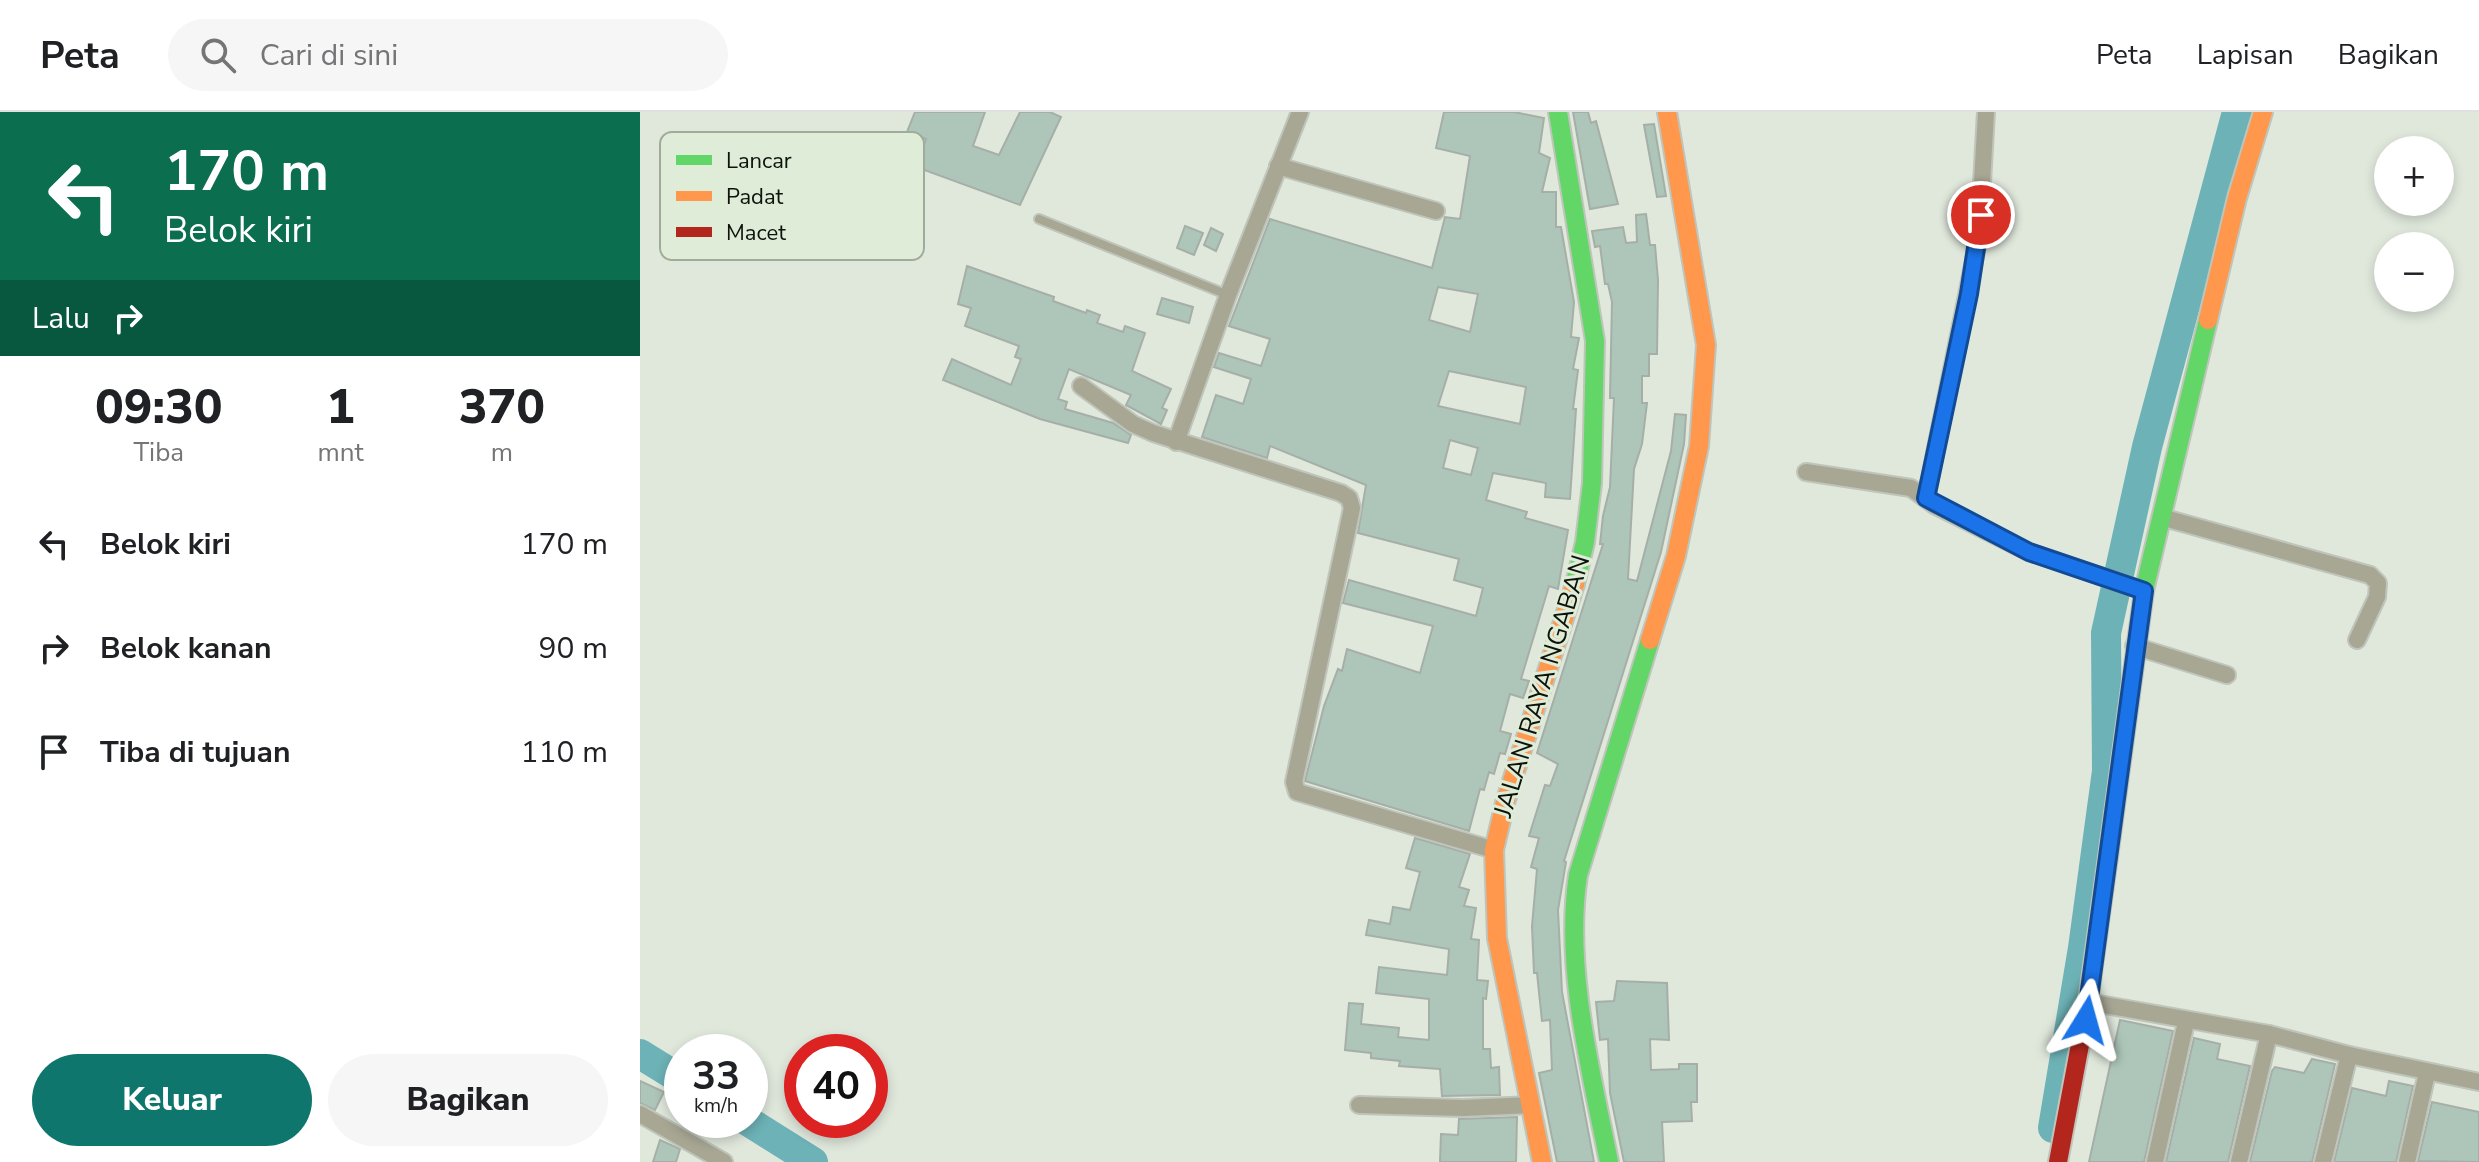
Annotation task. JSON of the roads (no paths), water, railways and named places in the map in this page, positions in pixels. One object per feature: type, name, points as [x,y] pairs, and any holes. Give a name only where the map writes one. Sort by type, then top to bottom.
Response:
[{"type":"street","points":[[1176,442],[1228,295],[1300,112]]},
{"type":"street","name":"JALAN RAYA NGABAN","points":[[1542,1162],[1497,938],[1494,850],[1505,803],[1573,593],[1585,542],[1592,483],[1595,341],[1558,112]]},
{"type":"street","points":[[1609,1162],[1585,1044],[1573,909],[1578,875],[1679,542],[1697,458],[1706,345],[1667,112]]},
{"type":"street","points":[[1926,498],[1979,236],[1986,112]]},
{"type":"street","points":[[2058,1162],[2088,1002],[2134,646],[2144,591],[2237,198],[2263,112]]},
{"type":"street","points":[[1278,166],[1436,211]]},
{"type":"street","points":[[1081,386],[1133,424],[1176,442],[1349,498],[1352,508],[1294,782],[1297,792],[1494,850]]},
{"type":"street","points":[[1806,472],[1903,485],[2029,552],[2144,591]]},
{"type":"street","points":[[2161,517],[2370,575],[2378,583],[2377,597],[2357,640]]},
{"type":"street","points":[[2134,646],[2227,675]]},
{"type":"street","points":[[2088,1002],[2186,1022],[2269,1034],[2427,1073],[2479,1082]]},
{"type":"street","points":[[2155,1162],[2186,1022]]},
{"type":"street","points":[[2239,1162],[2269,1034]]},
{"type":"street","points":[[2323,1162],[2349,1055]]},
{"type":"street","points":[[2407,1162],[2427,1073]]},
{"type":"street","points":[[1359,1105],[1530,1105]]},
{"type":"street","points":[[640,1114],[724,1162]]},
{"type":"lane","points":[[1039,219],[1228,295]]},
{"type":"waterway","points":[[2053,1128],[2083,948],[2107,771],[2106,633],[2147,447],[2237,112]]},
{"type":"waterway","points":[[640,1054],[664,1069]]},
{"type":"waterway","points":[[768,1134],[813,1162]]}]
